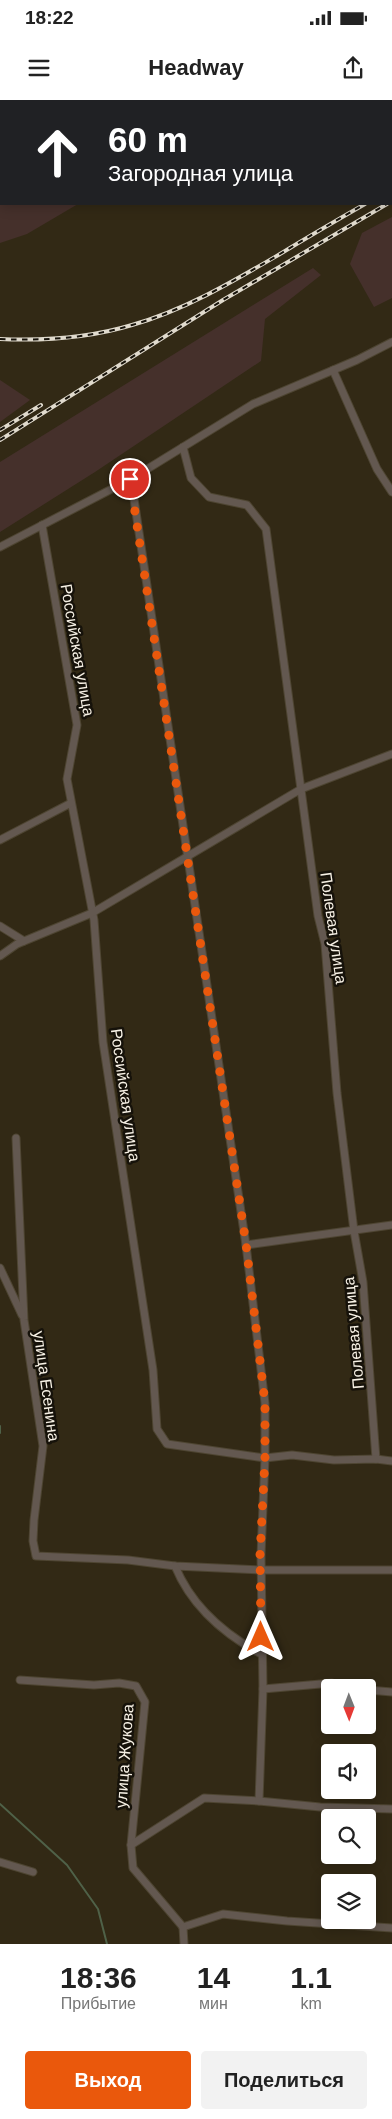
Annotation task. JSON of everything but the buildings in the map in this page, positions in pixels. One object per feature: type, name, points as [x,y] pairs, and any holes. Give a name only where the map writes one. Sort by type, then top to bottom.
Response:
[{"type":"street","points":[[0,547],[130,479],[253,404],[333,370],[392,342]]},
{"type":"street","points":[[333,370],[377,469],[392,492]]},
{"type":"street","name":"Полевая улица","points":[[183,447],[191,478],[208,497],[247,505],[266,529],[318,916],[325,944],[337,1093],[354,1231],[363,1282],[376,1459]]},
{"type":"street","points":[[130,479],[246,1244],[265,1403],[261,1570],[263,1689],[259,1800]]},
{"type":"street","name":"Российская улица","points":[[42,525],[77,724],[67,779],[92,913],[103,1042],[153,1370],[157,1429],[167,1444],[265,1458],[292,1455],[334,1460],[376,1459],[392,1461]]},
{"type":"street","points":[[0,956],[24,941],[92,913],[301,788],[392,754]]},
{"type":"street","points":[[0,840],[71,803]]},
{"type":"street","points":[[0,926],[24,941]]},
{"type":"street","name":"улица Есенина","points":[[16,1138],[24,1320],[43,1446],[34,1520],[33,1541],[36,1556],[128,1560],[175,1566],[261,1570],[392,1570]]},
{"type":"street","points":[[246,1244],[392,1225]]},
{"type":"street","points":[[0,1268],[24,1320]]},
{"type":"street","points":[[175,1566],[183,1584],[206,1614],[243,1644],[261,1654]]},
{"type":"street","name":"улица Жукова","points":[[20,1680],[94,1685],[119,1682],[136,1686],[145,1702],[132,1845],[133,1868],[184,1927]]},
{"type":"street","points":[[263,1689],[321,1684]]},
{"type":"street","points":[[376,1691],[392,1692]]},
{"type":"street","points":[[132,1845],[204,1798],[392,1809]]},
{"type":"street","points":[[0,1862],[33,1872]]},
{"type":"street","points":[[184,1944],[184,1927],[223,1914],[287,1922],[392,1928]]},
{"type":"shaded area","points":[[0,205],[76,205],[27,234],[0,243]]},
{"type":"shaded area","points":[[392,217],[392,298],[374,307],[350,264],[362,233]]},
{"type":"shaded area","points":[[313,268],[321,275],[265,319],[261,361],[95,472],[0,532],[0,462]]},
{"type":"shaded area","points":[[0,380],[30,400],[0,422]]},
{"type":"waterway","points":[[0,1426],[0,1433]]},
{"type":"waterway","points":[[0,1804],[67,1865],[98,1909],[107,1944]]},
{"type":"railway","points":[[0,339],[50,339],[83,336],[116,329],[171,312],[226,285],[363,205]]},
{"type":"railway","points":[[0,440],[223,300],[385,205]]},
{"type":"railway","points":[[0,430],[41,405]]},
{"type":"route","points":[[130,479],[246,1244],[265,1403],[265,1458],[260,1555],[261,1637]]}]
